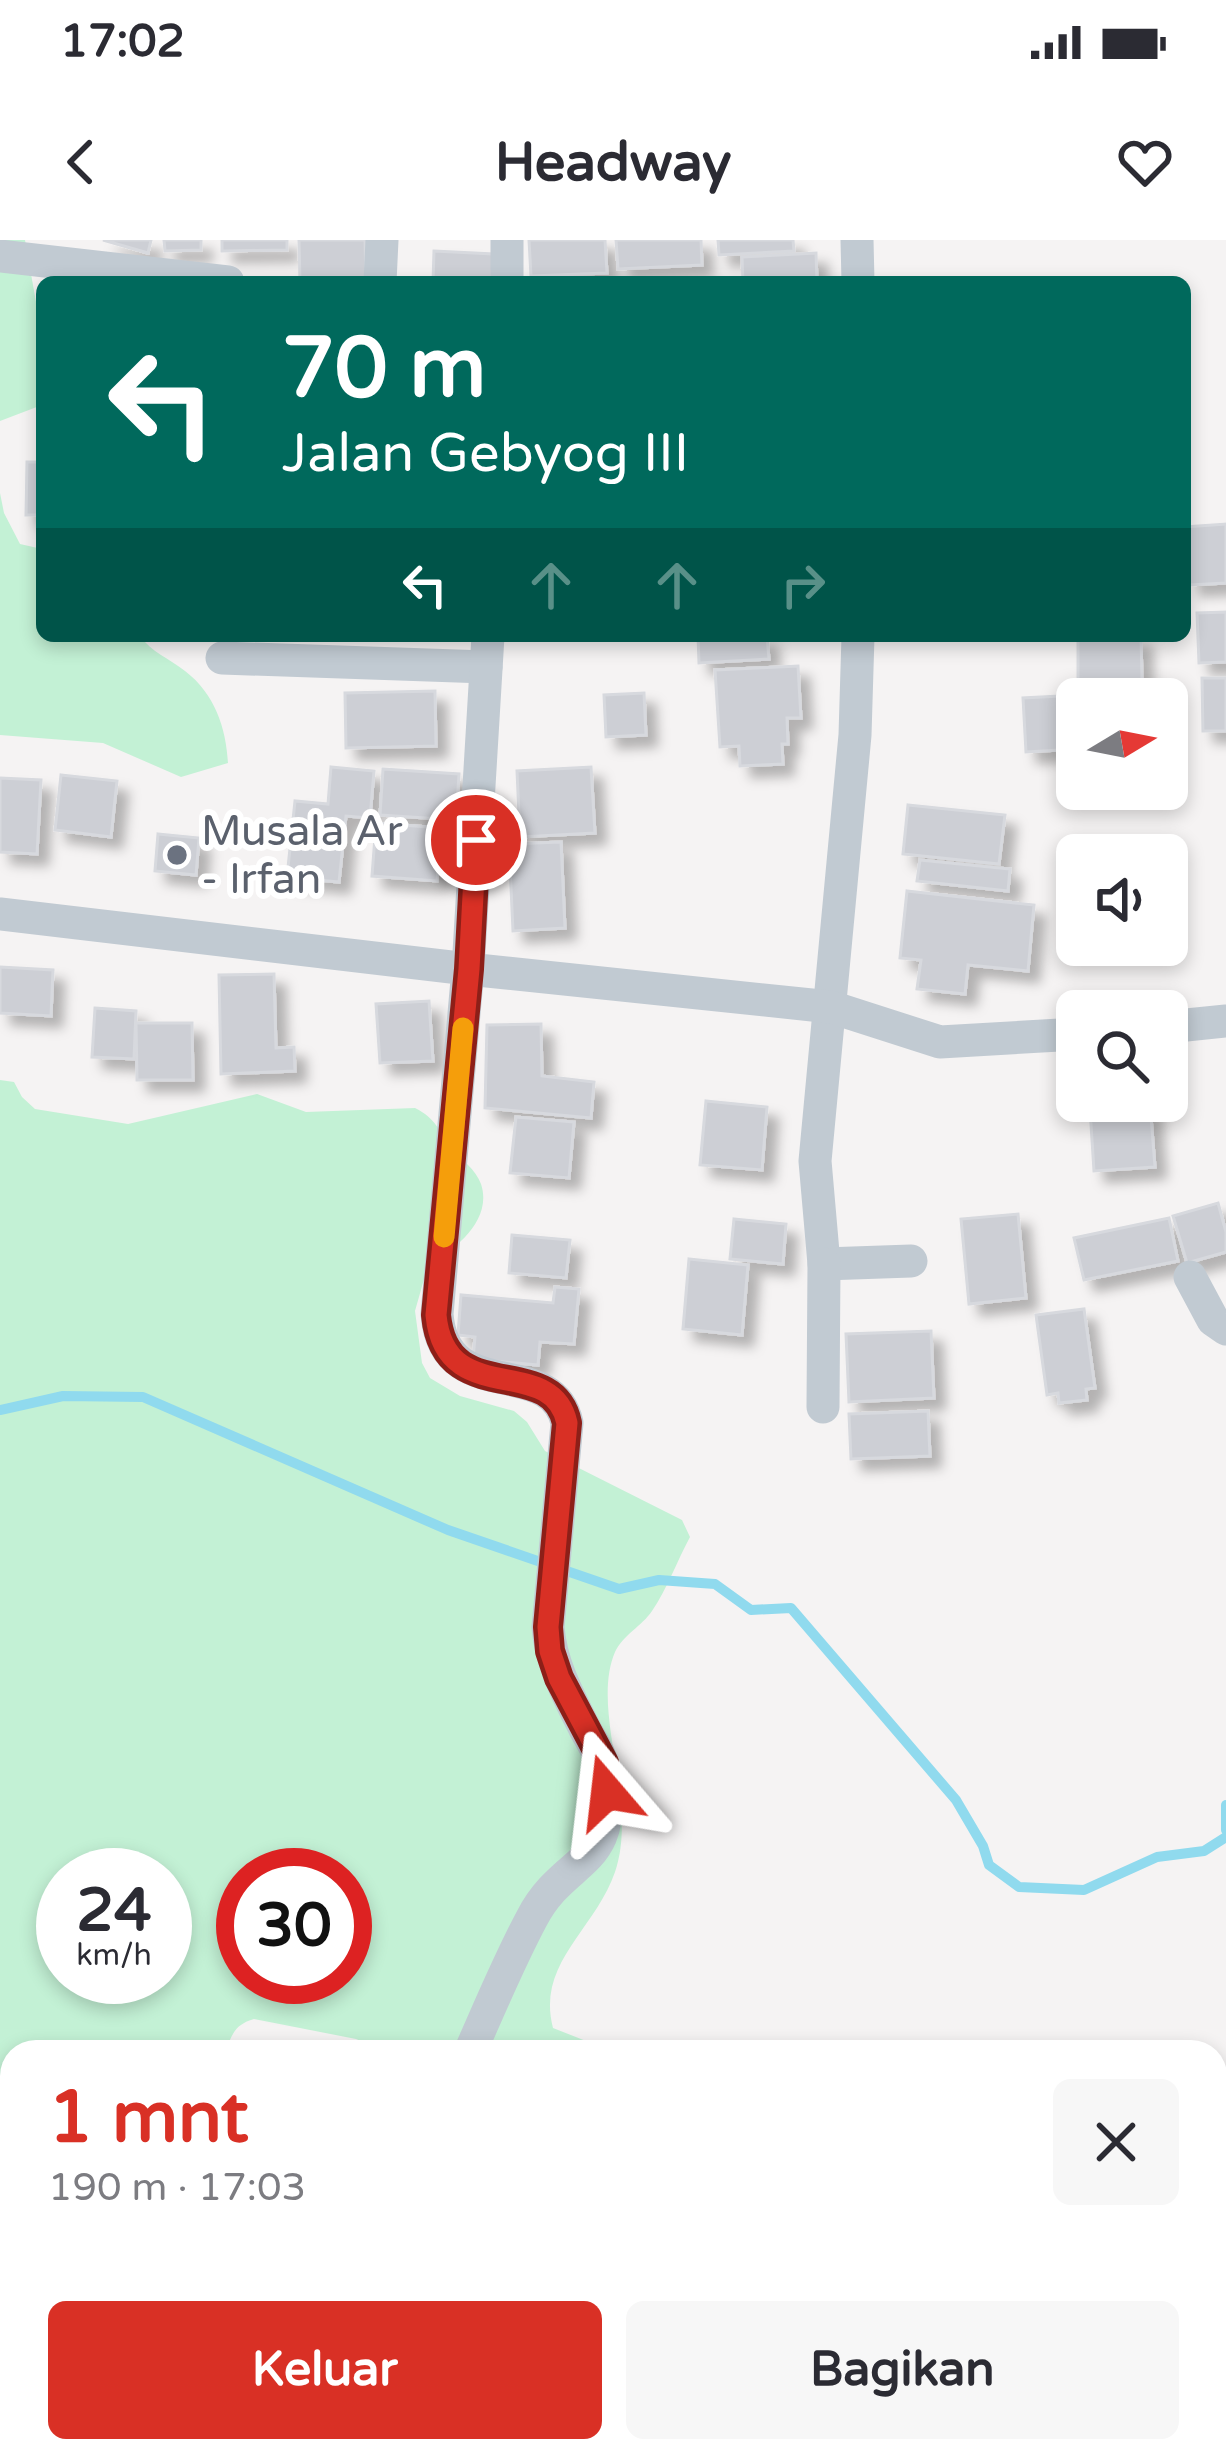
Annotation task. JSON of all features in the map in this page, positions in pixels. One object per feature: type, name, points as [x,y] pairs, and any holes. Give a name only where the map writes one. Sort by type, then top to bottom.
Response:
[{"type":"street","points":[[380,276],[382,240]]},
{"type":"street","points":[[507,240],[507,276]]},
{"type":"street","points":[[857,240],[858,276]]},
{"type":"street","points":[[0,256],[175,276]]},
{"type":"street","points":[[823,1407],[824,1264],[815,1161],[855,735],[858,642]]},
{"type":"street","points":[[223,658],[487,651],[469,969],[436,1315],[439,1340],[454,1362],[553,1394],[564,1408],[567,1423],[550,1651],[559,1678],[604,1763],[607,1792],[603,1833],[582,1865],[534,1914],[476,2040]]},
{"type":"street","points":[[0,914],[831,1006],[940,1042],[1056,1035]]},
{"type":"street","points":[[1188,1025],[1226,1021]]},
{"type":"street","points":[[824,1264],[911,1261]]},
{"type":"street","points":[[1190,1277],[1214,1319],[1226,1329]]},
{"type":"green space","points":[[0,240],[25,240],[36,302],[36,407],[0,421]]},
{"type":"green space","points":[[0,493],[20,544],[36,548],[36,642],[146,642],[204,690],[225,737],[228,763],[181,777],[103,743],[0,735]]},
{"type":"green space","points":[[0,1080],[14,1082],[35,1109],[128,1124],[257,1094],[306,1112],[415,1108],[422,1112],[476,1174],[483,1197],[482,1210],[469,1232],[428,1265],[415,1311],[422,1363],[430,1378],[460,1396],[514,1411],[545,1451],[682,1520],[690,1537],[652,1611],[615,1652],[609,1676],[621,1845],[606,1893],[560,1965],[550,2005],[553,2028],[584,2040],[358,2040],[254,2019],[230,2040],[0,2040]]},
{"type":"building","points":[[103,240],[151,240],[148,253]]},
{"type":"building","points":[[164,240],[201,240],[201,250],[165,251]]},
{"type":"building","points":[[222,240],[287,240],[287,250],[222,251]]},
{"type":"building","points":[[299,240],[365,240],[366,276],[300,276]]},
{"type":"building","points":[[529,240],[605,240],[607,273],[531,276]]},
{"type":"building","points":[[616,240],[701,240],[702,265],[618,269]]},
{"type":"building","points":[[718,240],[793,240],[794,251],[719,255]]},
{"type":"building","points":[[434,251],[493,254],[492,276],[433,276]]},
{"type":"building","points":[[816,253],[817,276],[743,276],[742,257]]},
{"type":"building","points":[[27,462],[36,462],[36,515],[26,515]]},
{"type":"building","points":[[1226,524],[1226,583],[1191,585],[1191,527]]},
{"type":"building","points":[[1226,612],[1226,662],[1199,663],[1197,613]]},
{"type":"building","points":[[698,642],[768,642],[769,659],[699,663]]},
{"type":"building","points":[[1078,642],[1141,642],[1142,678],[1078,678]]},
{"type":"building","points":[[798,666],[801,718],[787,718],[783,764],[740,766],[739,746],[720,747],[715,670]]},
{"type":"building","points":[[1202,678],[1226,678],[1226,731],[1203,731]]},
{"type":"building","points":[[435,691],[436,746],[346,748],[345,693]]},
{"type":"building","points":[[644,693],[646,735],[606,737],[604,695]]},
{"type":"building","points":[[1056,696],[1056,750],[1026,752],[1023,698]]},
{"type":"building","points":[[331,767],[374,771],[370,818],[346,816],[339,882],[287,877],[295,801],[328,804]]},
{"type":"building","points":[[591,767],[595,833],[520,837],[517,771]]},
{"type":"building","points":[[383,769],[459,774],[456,820],[380,815]]},
{"type":"building","points":[[61,775],[117,781],[111,837],[55,830]]},
{"type":"building","points":[[0,778],[41,780],[37,854],[0,852]]},
{"type":"building","points":[[908,805],[1005,815],[999,864],[903,854]]},
{"type":"building","points":[[376,823],[441,828],[437,881],[372,876]]},
{"type":"building","name":"Musala Ar - Irfan","points":[[158,834],[199,838],[196,875],[155,871]]},
{"type":"building","points":[[561,842],[565,928],[513,931],[509,844]]},
{"type":"building","points":[[920,860],[1010,869],[1008,891],[917,881]]},
{"type":"building","points":[[907,891],[1034,905],[1028,971],[968,965],[965,994],[917,989],[921,960],[900,958]]},
{"type":"building","points":[[0,967],[53,970],[51,1016],[0,1013]]},
{"type":"building","points":[[274,974],[276,1048],[294,1047],[295,1071],[221,1074],[219,975]]},
{"type":"building","points":[[429,1001],[433,1061],[380,1063],[376,1004]]},
{"type":"building","points":[[95,1008],[136,1011],[134,1059],[92,1057]]},
{"type":"building","points":[[136,1023],[192,1023],[193,1080],[137,1080]]},
{"type":"building","points":[[541,1024],[542,1076],[594,1082],[591,1118],[485,1108],[487,1025]]},
{"type":"building","points":[[706,1101],[767,1107],[762,1170],[700,1165]]},
{"type":"building","points":[[516,1117],[574,1122],[569,1178],[510,1173]]},
{"type":"building","points":[[1091,1122],[1151,1122],[1155,1167],[1094,1171]]},
{"type":"building","points":[[1218,1203],[1226,1252],[1187,1263],[1173,1216]]},
{"type":"building","points":[[1018,1214],[1026,1298],[969,1304],[961,1219]]},
{"type":"building","points":[[1169,1218],[1178,1261],[1084,1280],[1074,1238]]},
{"type":"building","points":[[734,1219],[786,1224],[783,1264],[730,1259]]},
{"type":"building","points":[[512,1235],[570,1240],[566,1278],[509,1273]]},
{"type":"building","points":[[689,1259],[748,1265],[742,1335],[683,1329]]},
{"type":"building","points":[[555,1287],[579,1289],[574,1344],[540,1342],[538,1365],[473,1359],[475,1337],[458,1335],[461,1295],[553,1303]]},
{"type":"building","points":[[1084,1309],[1095,1388],[1086,1389],[1087,1400],[1059,1403],[1058,1393],[1047,1395],[1036,1315]]},
{"type":"building","points":[[931,1331],[934,1398],[849,1402],[846,1334]]},
{"type":"building","points":[[928,1411],[930,1456],[851,1459],[849,1414]]},
{"type":"waterway","points":[[0,1410],[63,1396],[143,1397],[448,1530],[619,1589],[659,1580],[715,1584],[751,1610],[791,1608],[956,1800],[989,1865],[1019,1887],[1084,1890],[1157,1857],[1204,1851],[1226,1837]]},
{"type":"waterway","points":[[1226,1805],[1226,1830]]},
{"type":"slow traffic","points":[[444,1237],[463,1028]]},
{"type":"place","name":"Musala Ar - Irfan","points":[[177,855]]},
{"type":"route","points":[[476,840],[469,969],[436,1315],[439,1340],[454,1362],[553,1394],[564,1408],[567,1423],[548,1627],[550,1651],[559,1678],[604,1763],[607,1792]]}]
